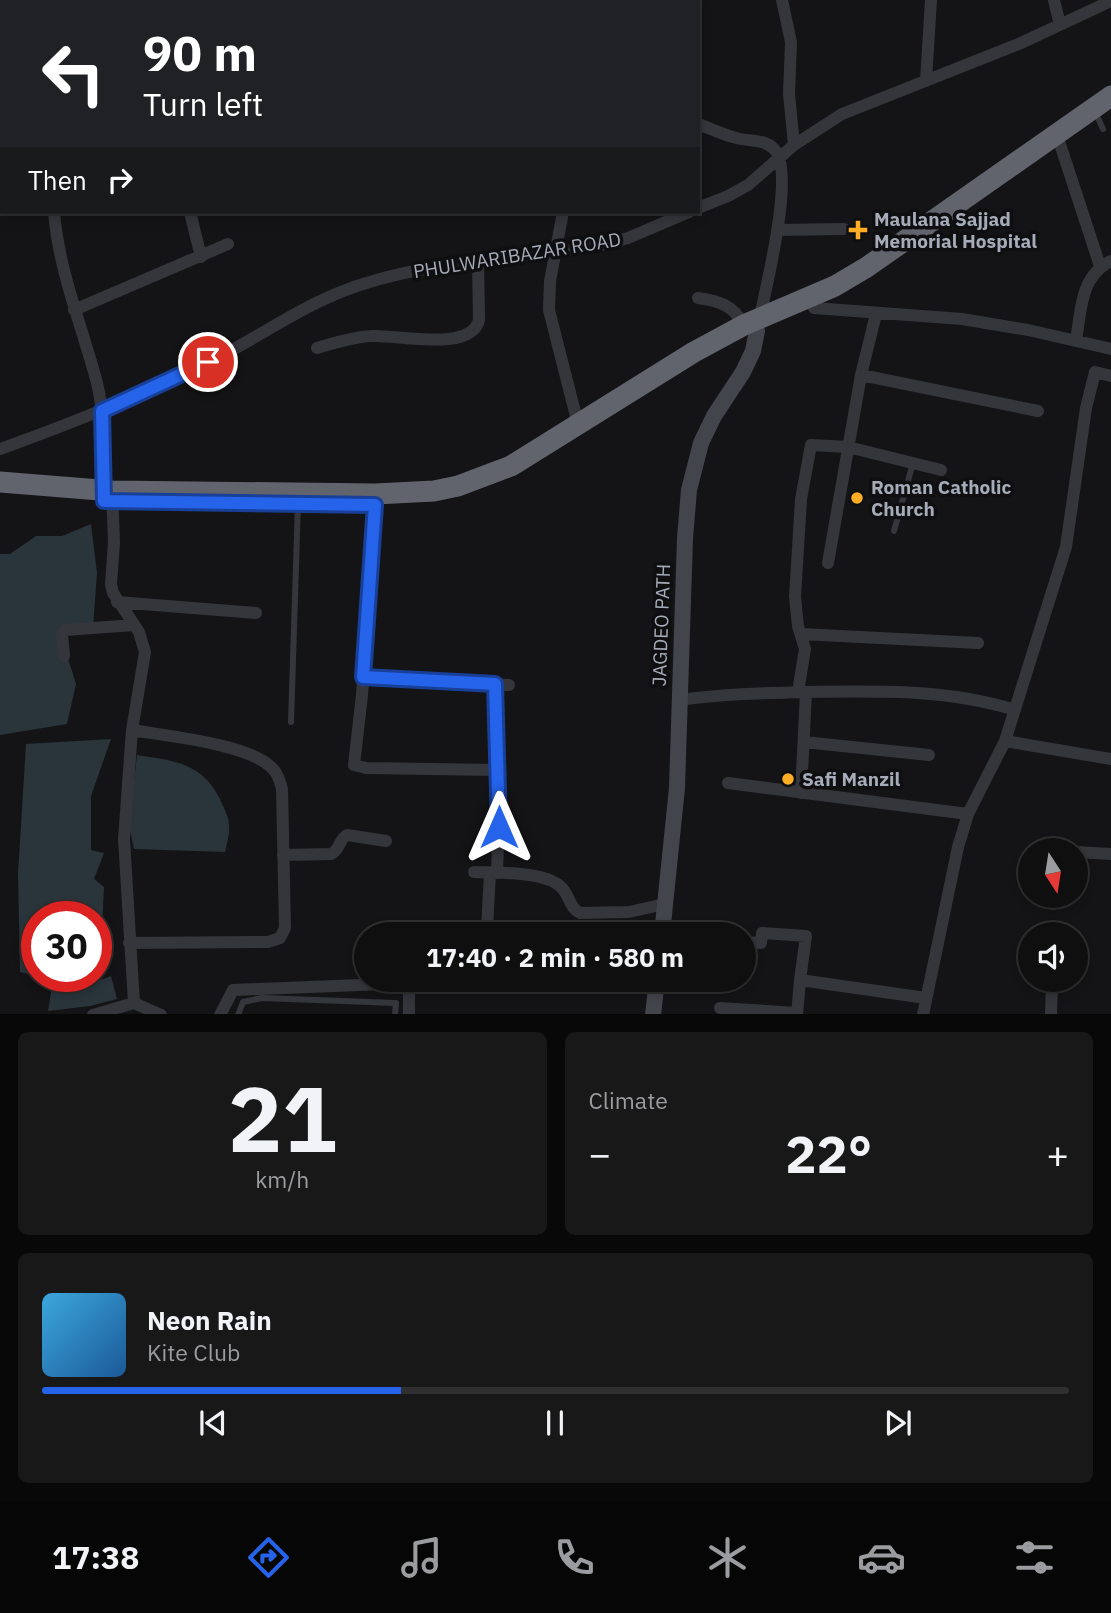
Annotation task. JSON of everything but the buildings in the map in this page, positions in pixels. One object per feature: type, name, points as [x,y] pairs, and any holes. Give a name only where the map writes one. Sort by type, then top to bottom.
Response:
[{"type":"highway","points":[[754,324],[814,308],[841,296],[1111,96]]},
{"type":"highway","points":[[0,494],[227,498],[409,493],[458,486],[511,466],[578,424],[700,363],[754,324],[895,255],[1060,144],[1104,118]]},
{"type":"highway","points":[[227,498],[375,505],[435,502],[486,489],[516,477],[612,409]]},
{"type":"highway","points":[[0,482],[108,496]]},
{"type":"main road","name":"JAGDEO PATH","points":[[663,922],[675,819],[689,490],[701,443],[753,351],[754,324]]},
{"type":"main road","points":[[653,1014],[656,992]]},
{"type":"street","points":[[782,0],[791,42],[789,94],[794,145]]},
{"type":"street","points":[[926,81],[931,0]]},
{"type":"street","points":[[1054,0],[1060,25]]},
{"type":"street","points":[[700,207],[748,185],[794,145],[842,114],[1060,25],[1111,1]]},
{"type":"street","points":[[698,298],[730,306],[754,324],[777,230],[783,188],[780,157],[776,150],[763,142],[737,139],[700,125]]},
{"type":"street","points":[[1060,144],[1106,264],[1089,280],[1083,298],[1076,341]]},
{"type":"street","points":[[54,214],[60,259],[97,384],[102,411],[114,542],[111,584],[117,602],[144,641],[145,652],[132,730],[124,839],[134,1003]]},
{"type":"street","points":[[190,214],[201,257]]},
{"type":"street","points":[[563,214],[550,281],[549,310],[578,424]]},
{"type":"street","name":"PHULWARIBAZAR ROAD","points":[[0,449],[102,411],[180,377],[335,293],[414,270],[590,247],[628,238],[684,214]]},
{"type":"street","points":[[777,230],[844,229]]},
{"type":"street","points":[[74,310],[229,244]]},
{"type":"street","points":[[317,348],[367,336],[425,340],[468,335],[478,327],[479,320],[478,260]]},
{"type":"street","points":[[814,308],[962,319],[1028,330],[1111,349]]},
{"type":"street","points":[[828,563],[848,447],[876,314]]},
{"type":"street","points":[[923,1014],[961,834],[968,814],[1005,741],[1066,547],[1086,408],[1095,373],[1111,376]]},
{"type":"street","points":[[862,375],[1038,411]]},
{"type":"street","points":[[801,793],[805,657],[795,597],[801,499],[811,445],[848,447],[941,470]]},
{"type":"street","points":[[375,505],[354,765],[366,768],[498,770]]},
{"type":"street","points":[[117,602],[256,613]]},
{"type":"street","points":[[64,656],[62,635],[65,630],[134,625]]},
{"type":"street","points":[[801,634],[978,643]]},
{"type":"street","points":[[363,677],[509,685]]},
{"type":"street","points":[[488,922],[499,813],[495,684]]},
{"type":"street","points":[[679,700],[746,692],[866,691],[929,693],[977,700],[1015,710]]},
{"type":"street","points":[[129,943],[253,943],[280,938],[285,928],[282,789],[273,768],[254,756],[232,749],[132,730]]},
{"type":"street","points":[[1005,741],[1111,759]]},
{"type":"street","points":[[804,742],[929,755]]},
{"type":"street","points":[[728,783],[968,814]]},
{"type":"street","points":[[283,855],[332,853],[347,835],[386,841]]},
{"type":"street","points":[[1088,853],[1111,854]]},
{"type":"street","points":[[474,872],[536,877],[555,882],[565,891],[574,909],[580,913],[629,912],[665,904]]},
{"type":"street","points":[[720,1008],[797,1014],[806,936],[762,933],[761,943],[756,943]]},
{"type":"street","points":[[800,980],[926,998]]},
{"type":"street","points":[[220,1014],[233,990],[409,983],[409,1014]]},
{"type":"street","points":[[1051,1014],[1052,992]]},
{"type":"street","points":[[93,1014],[134,1003],[161,1014]]},
{"type":"lane","points":[[894,531],[913,463]]},
{"type":"lane","points":[[291,722],[299,503]]},
{"type":"lane","points":[[238,1014],[243,1002],[262,998],[396,1003],[395,1014]]},
{"type":"shaded area","points":[[91,524],[97,573],[93,628],[65,630],[65,649],[76,684],[67,724],[0,735],[0,554],[10,554],[36,536],[62,536]]},
{"type":"shaded area","points":[[111,739],[91,796],[91,850],[104,853],[94,879],[104,887],[103,901],[21,901],[21,972],[18,873],[26,744]]},
{"type":"shaded area","points":[[137,755],[185,765],[204,777],[220,799],[228,818],[229,831],[225,852],[134,849],[129,825]]},
{"type":"shaded area","points":[[112,980],[117,999],[90,1006],[48,1011],[51,992],[112,992]]},
{"type":"place","name":"Maulana Sajjad Memorial Hospital","points":[[858,230]]},
{"type":"place","name":"Roman Catholic Church","points":[[857,498]]},
{"type":"place","name":"Safi Manzil","points":[[788,779]]},
{"type":"route","points":[[208,362],[102,411],[104,501],[375,505],[363,677],[495,684],[499,827]]}]
